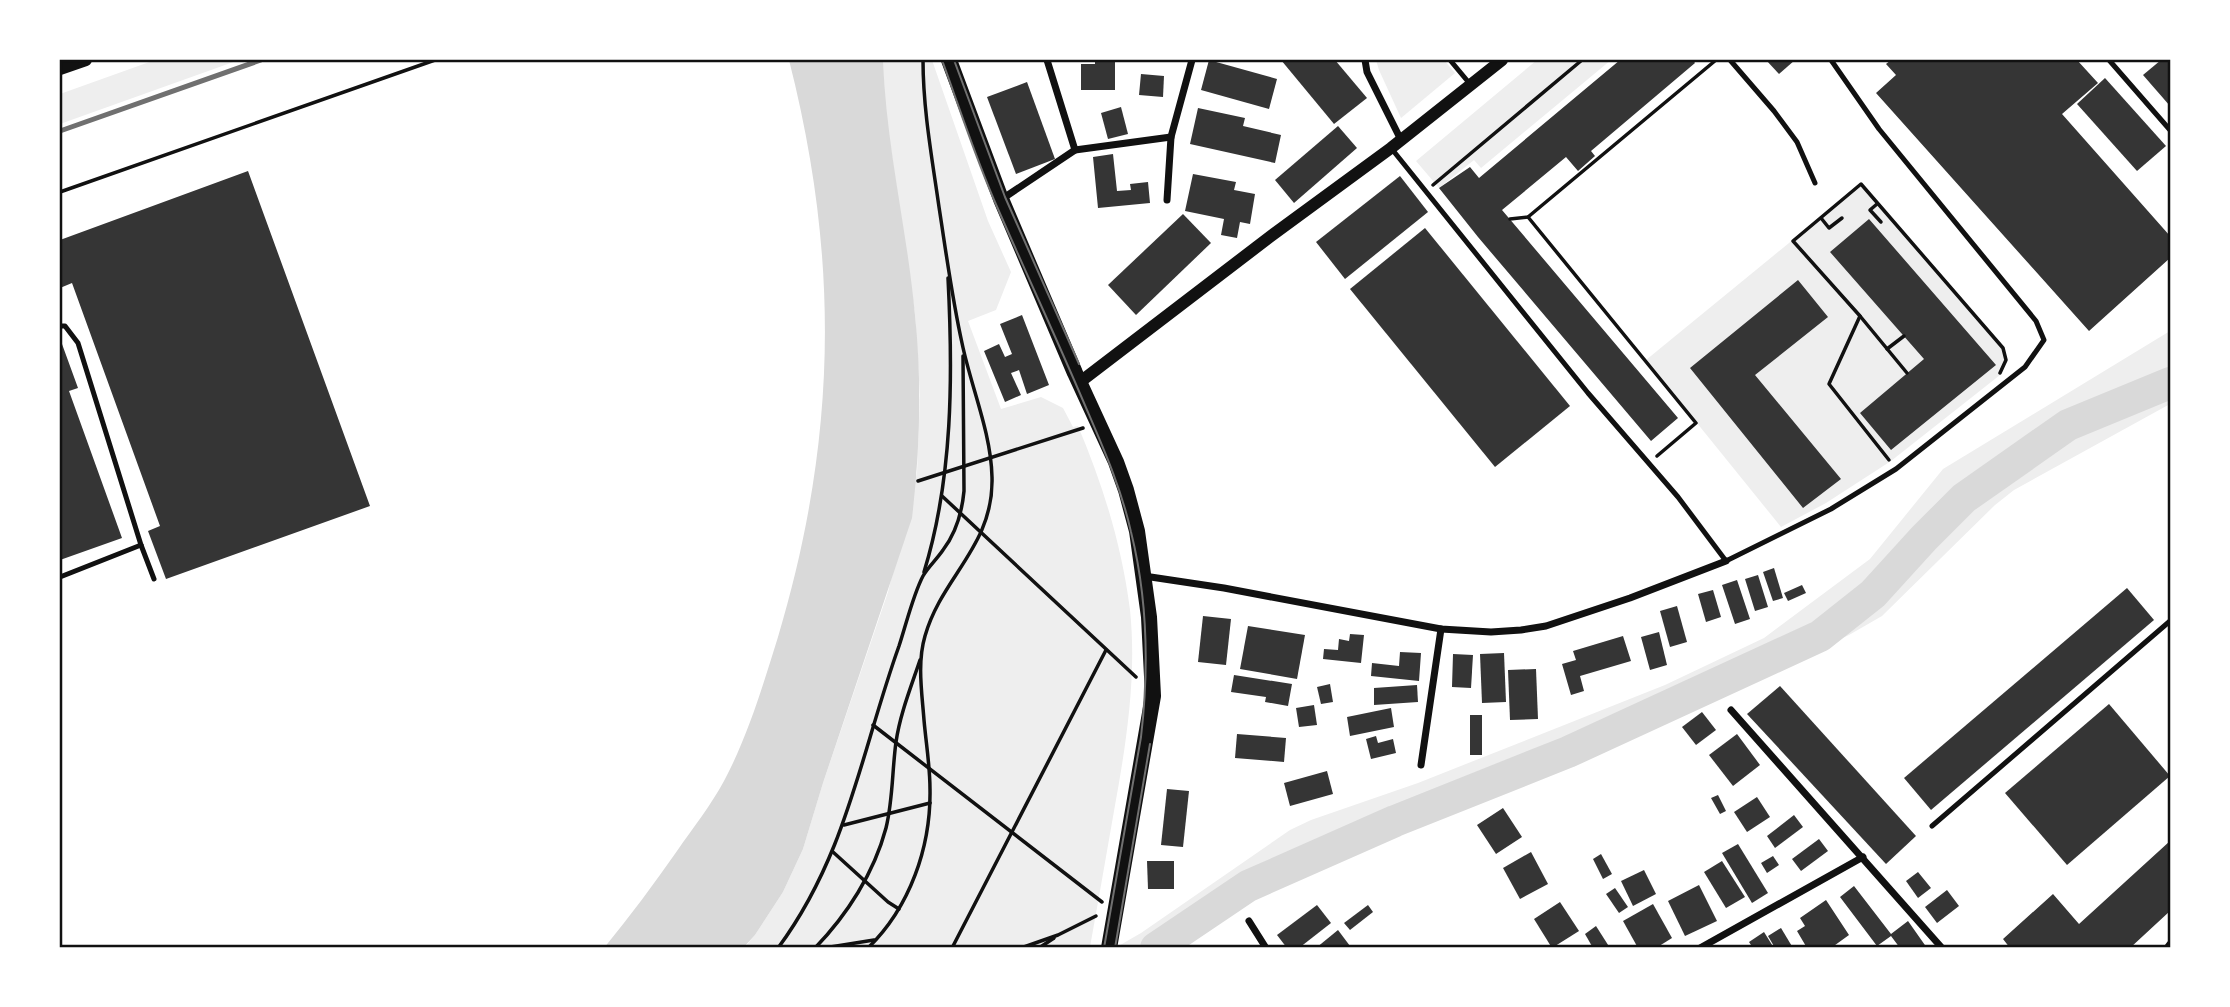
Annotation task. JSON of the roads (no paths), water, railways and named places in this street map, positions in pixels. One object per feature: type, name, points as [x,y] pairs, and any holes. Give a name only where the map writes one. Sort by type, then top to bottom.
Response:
[{"type":"main road","points":[[949,60],[1001,199],[1084,380],[1126,490],[1137,531],[1149,617],[1153,696],[1110,947]]},
{"type":"street","points":[[60,69],[86,60]]},
{"type":"street","points":[[1047,60],[1075,150]]},
{"type":"street","points":[[1167,200],[1171,137],[1192,60]]},
{"type":"street","points":[[1365,60],[1367,72],[1396,144]]},
{"type":"street","points":[[1084,380],[1396,144],[1502,60]]},
{"type":"street","points":[[1001,199],[1075,150],[1171,137]]},
{"type":"street","points":[[1144,576],[1224,588],[1441,629],[1491,632],[1546,626],[1630,598],[1726,561]]},
{"type":"street","points":[[1421,765],[1441,629]]},
{"type":"street","points":[[1731,710],[1942,947]]},
{"type":"street","points":[[1700,947],[1863,858]]},
{"type":"street","points":[[1249,921],[1266,947]]},
{"type":"lane","points":[[1450,60],[1470,85]]},
{"type":"lane","points":[[1730,60],[1792,134],[1815,183]]},
{"type":"lane","points":[[1396,144],[1426,191],[1588,393],[1650,462],[1726,561],[1831,509],[1896,469],[2025,367],[2044,340],[2036,321],[1879,129],[1831,60]]},
{"type":"lane","points":[[2109,60],[2171,130]]},
{"type":"lane","points":[[60,326],[65,326],[78,343],[154,579]]},
{"type":"lane","points":[[60,577],[141,545]]},
{"type":"lane","points":[[1933,826],[2171,621]]},
{"type":"waterway","points":[[1156,948],[1248,886],[1395,821],[1568,752],[1820,636],[1873,594],[1964,498],[2068,425],[2170,383]]},
{"type":"tram line","points":[[942,60],[990,191],[1110,466],[1127,515],[1137,558],[1144,609],[1144,711],[1104,948]]},
{"type":"tram line","points":[[954,60],[1005,197],[1079,364]]},
{"type":"tram line","points":[[1115,948],[1150,744]]},
{"type":"railway","points":[[60,131],[261,60]]}]
